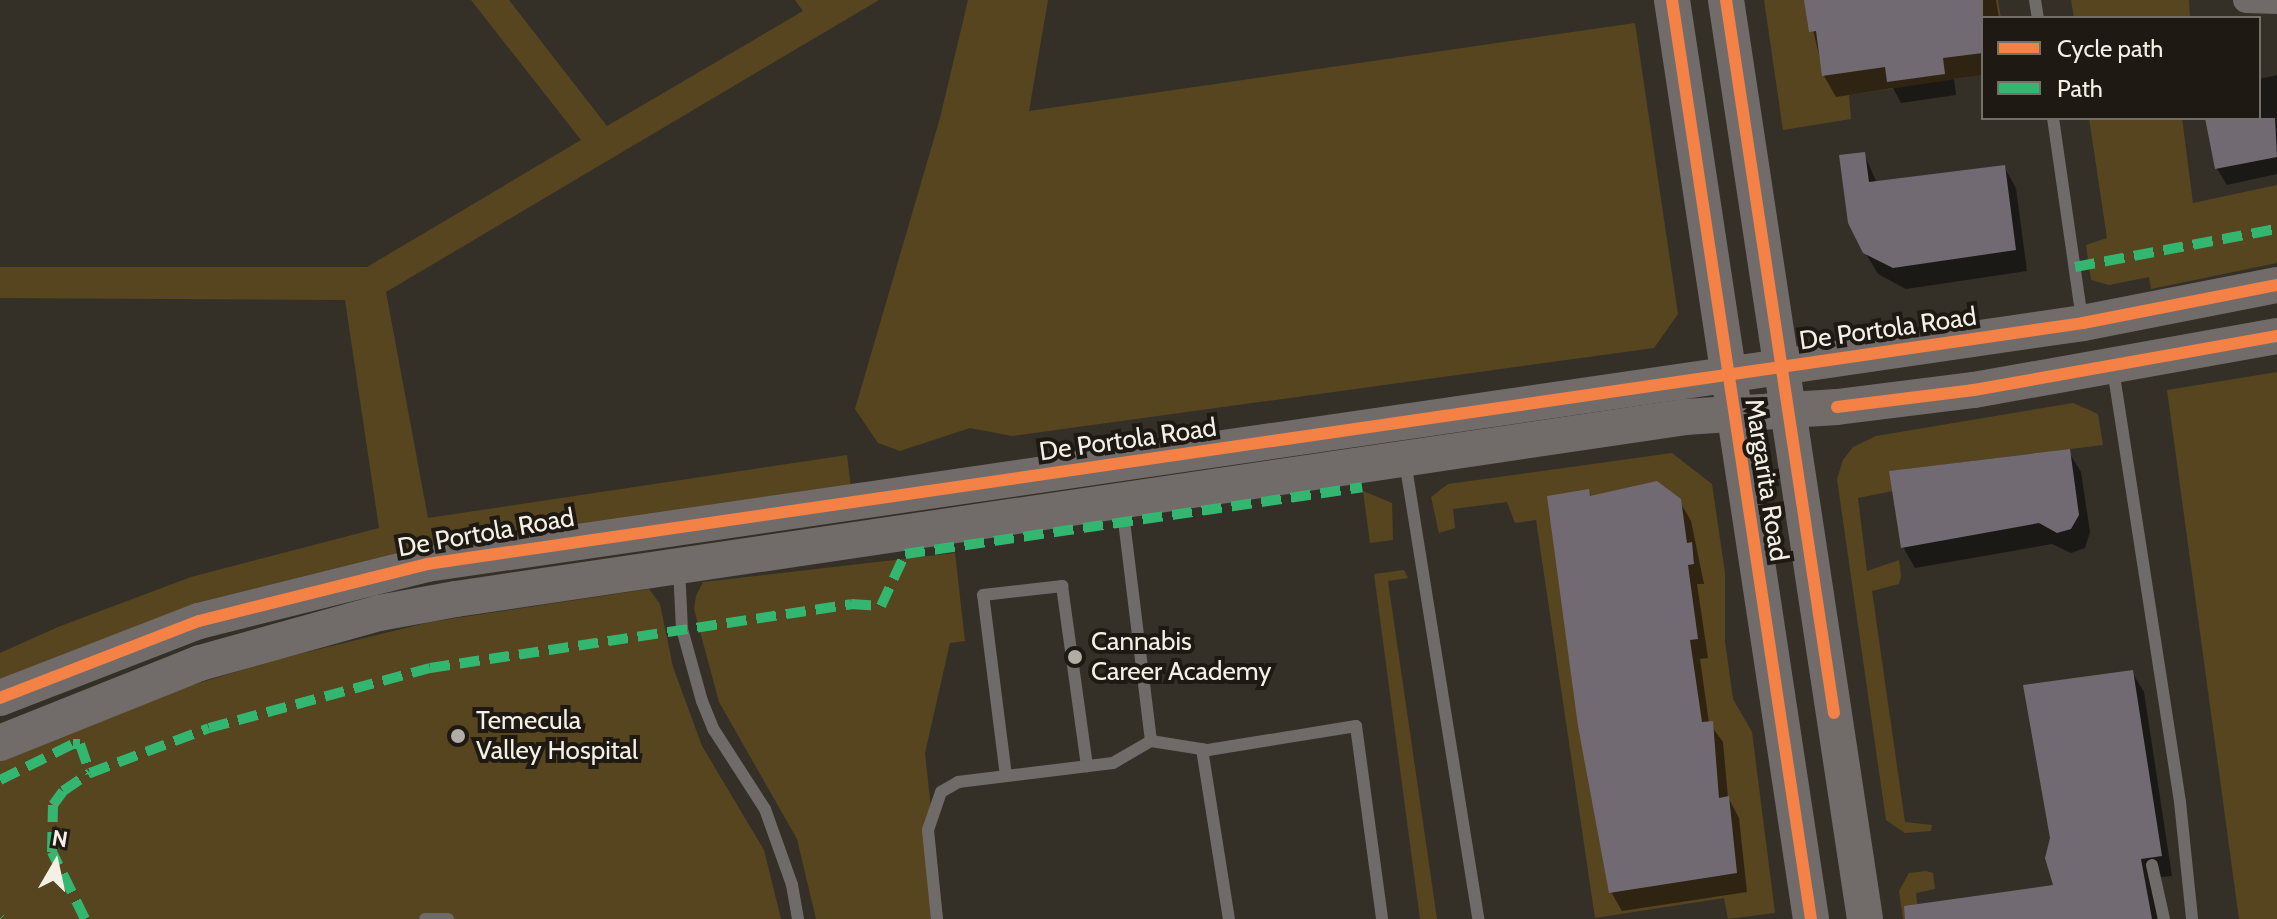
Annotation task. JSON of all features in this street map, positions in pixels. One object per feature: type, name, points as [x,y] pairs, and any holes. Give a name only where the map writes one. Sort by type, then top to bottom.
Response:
[{"type":"main road","name":"Margarita Road","points":[[1672,0],[1811,919]]},
{"type":"main road","name":"Margarita Road","points":[[1726,0],[1865,919]]},
{"type":"main road","name":"De Portola Road","points":[[0,698],[199,621],[368,576],[606,535],[2083,323],[2277,285]]},
{"type":"main road","points":[[0,743],[200,663],[350,620],[680,563],[1405,458],[1733,414],[1974,390],[2277,336]]},
{"type":"main road","points":[[680,563],[687,548],[702,536],[940,503],[978,494],[1001,479]]},
{"type":"street","points":[[2246,0],[2277,1]]},
{"type":"lane","points":[[2053,120],[2083,323]]},
{"type":"lane","points":[[2112,366],[2180,802],[2192,919]]},
{"type":"lane","points":[[1405,458],[1478,919]]},
{"type":"lane","points":[[1122,501],[1151,741]]},
{"type":"lane","points":[[680,563],[682,629],[702,701],[714,730],[765,809],[792,885],[798,919]]},
{"type":"lane","points":[[1006,776],[983,595],[1062,586],[1087,766]]},
{"type":"lane","points":[[937,919],[928,830],[941,792],[958,782],[1113,763],[1151,741],[1202,749],[1356,726],[1382,919]]},
{"type":"lane","points":[[1202,749],[1229,919]]},
{"type":"lane","points":[[2152,865],[2164,919]]},
{"type":"lane","points":[[425,919],[448,919]]},
{"type":"shaded area","points":[[471,0],[509,0],[607,126],[803,11],[795,0],[879,0],[386,292],[428,518],[847,455],[851,488],[764,499],[0,684],[0,653],[58,627],[191,577],[379,528],[345,300],[0,298],[0,267],[367,267],[581,140]]},
{"type":"shaded area","points":[[968,0],[1048,0],[1029,111],[1635,23],[1678,314],[1654,348],[1012,436],[970,428],[900,451],[878,443],[855,409],[940,118]]},
{"type":"shaded area","points":[[1764,0],[1998,0],[2001,16],[1981,16],[1981,75],[1849,95],[1851,119],[1783,130]]},
{"type":"shaded area","points":[[2071,0],[2189,0],[2190,16],[2074,16]]},
{"type":"shaded area","points":[[2089,120],[2182,120],[2193,203],[2277,185],[2277,263],[2151,289],[2149,277],[2109,285],[2091,280],[2086,245],[2107,238]]},
{"type":"shaded area","points":[[2277,372],[2277,919],[2239,919],[2167,390]]},
{"type":"shaded area","points":[[2073,403],[2098,414],[2103,445],[1890,471],[1893,491],[1858,498],[1867,571],[1899,560],[1899,584],[1872,591],[1905,822],[1932,825],[1931,831],[1905,833],[1886,820],[1837,479],[1843,460],[1853,447],[1876,436]]},
{"type":"shaded area","points":[[1672,453],[1712,484],[1725,573],[1725,641],[1733,699],[1752,732],[1775,913],[1728,919],[1724,898],[1595,918],[1536,520],[1515,523],[1507,502],[1453,509],[1455,528],[1439,533],[1431,497],[1448,484]]},
{"type":"shaded area","points":[[1363,491],[1392,503],[1393,540],[1370,543]]},
{"type":"shaded area","points":[[955,553],[965,641],[950,643],[925,753],[943,919],[816,919],[797,839],[719,702],[694,609],[696,596],[703,582]]},
{"type":"shaded area","points":[[1404,570],[1408,578],[1388,581],[1437,919],[1420,919],[1374,574]]},
{"type":"shaded area","name":"Temecula Valley Hospital","points":[[649,589],[660,604],[673,667],[702,746],[764,850],[781,919],[0,919],[0,756],[94,715],[275,660],[430,622]]},
{"type":"shaded area","points":[[1909,873],[1933,873],[1935,889],[1916,893],[1919,919],[1903,919],[1899,891]]},
{"type":"building","points":[[1804,0],[1983,0],[1981,53],[1943,58],[1945,74],[1887,82],[1885,67],[1822,76],[1816,31],[1809,32]]},
{"type":"building","points":[[2275,118],[2277,157],[2215,169],[2205,120]]},
{"type":"building","points":[[1865,152],[1869,182],[2005,165],[2016,250],[1893,268],[1863,253],[1848,223],[1839,155]]},
{"type":"building","points":[[2070,449],[2079,515],[2071,529],[2057,533],[2039,523],[1901,548],[1889,471]]},
{"type":"building","points":[[1657,481],[1681,499],[1687,543],[1692,542],[1694,564],[1688,565],[1698,639],[1690,640],[1702,722],[1713,721],[1719,798],[1729,796],[1737,873],[1609,893],[1578,726],[1547,496],[1589,489],[1590,496]]},
{"type":"building","points":[[2133,670],[2162,856],[2141,859],[2152,919],[1905,919],[1904,906],[2053,885],[2045,858],[2050,838],[2023,685]]},
{"type":"marked path","points":[[2075,267],[2277,229]]},
{"type":"marked path","points":[[85,919],[52,852],[53,805],[63,791],[90,773],[209,728],[430,668],[851,604],[881,606],[905,554],[1362,487]]},
{"type":"marked path","points":[[0,780],[73,744],[80,744],[90,773]]},
{"type":"cycle path","points":[[1672,0],[1811,919]]},
{"type":"cycle path","points":[[1726,0],[1834,713]]},
{"type":"cycle path","points":[[0,698],[199,621],[427,564],[2083,323],[2277,285]]},
{"type":"cycle path","points":[[1837,407],[1974,390],[2277,336]]},
{"type":"place","name":"Cannabis Career Academy","points":[[1075,657]]},
{"type":"place","name":"Temecula Valley Hospital","points":[[458,736]]}]
